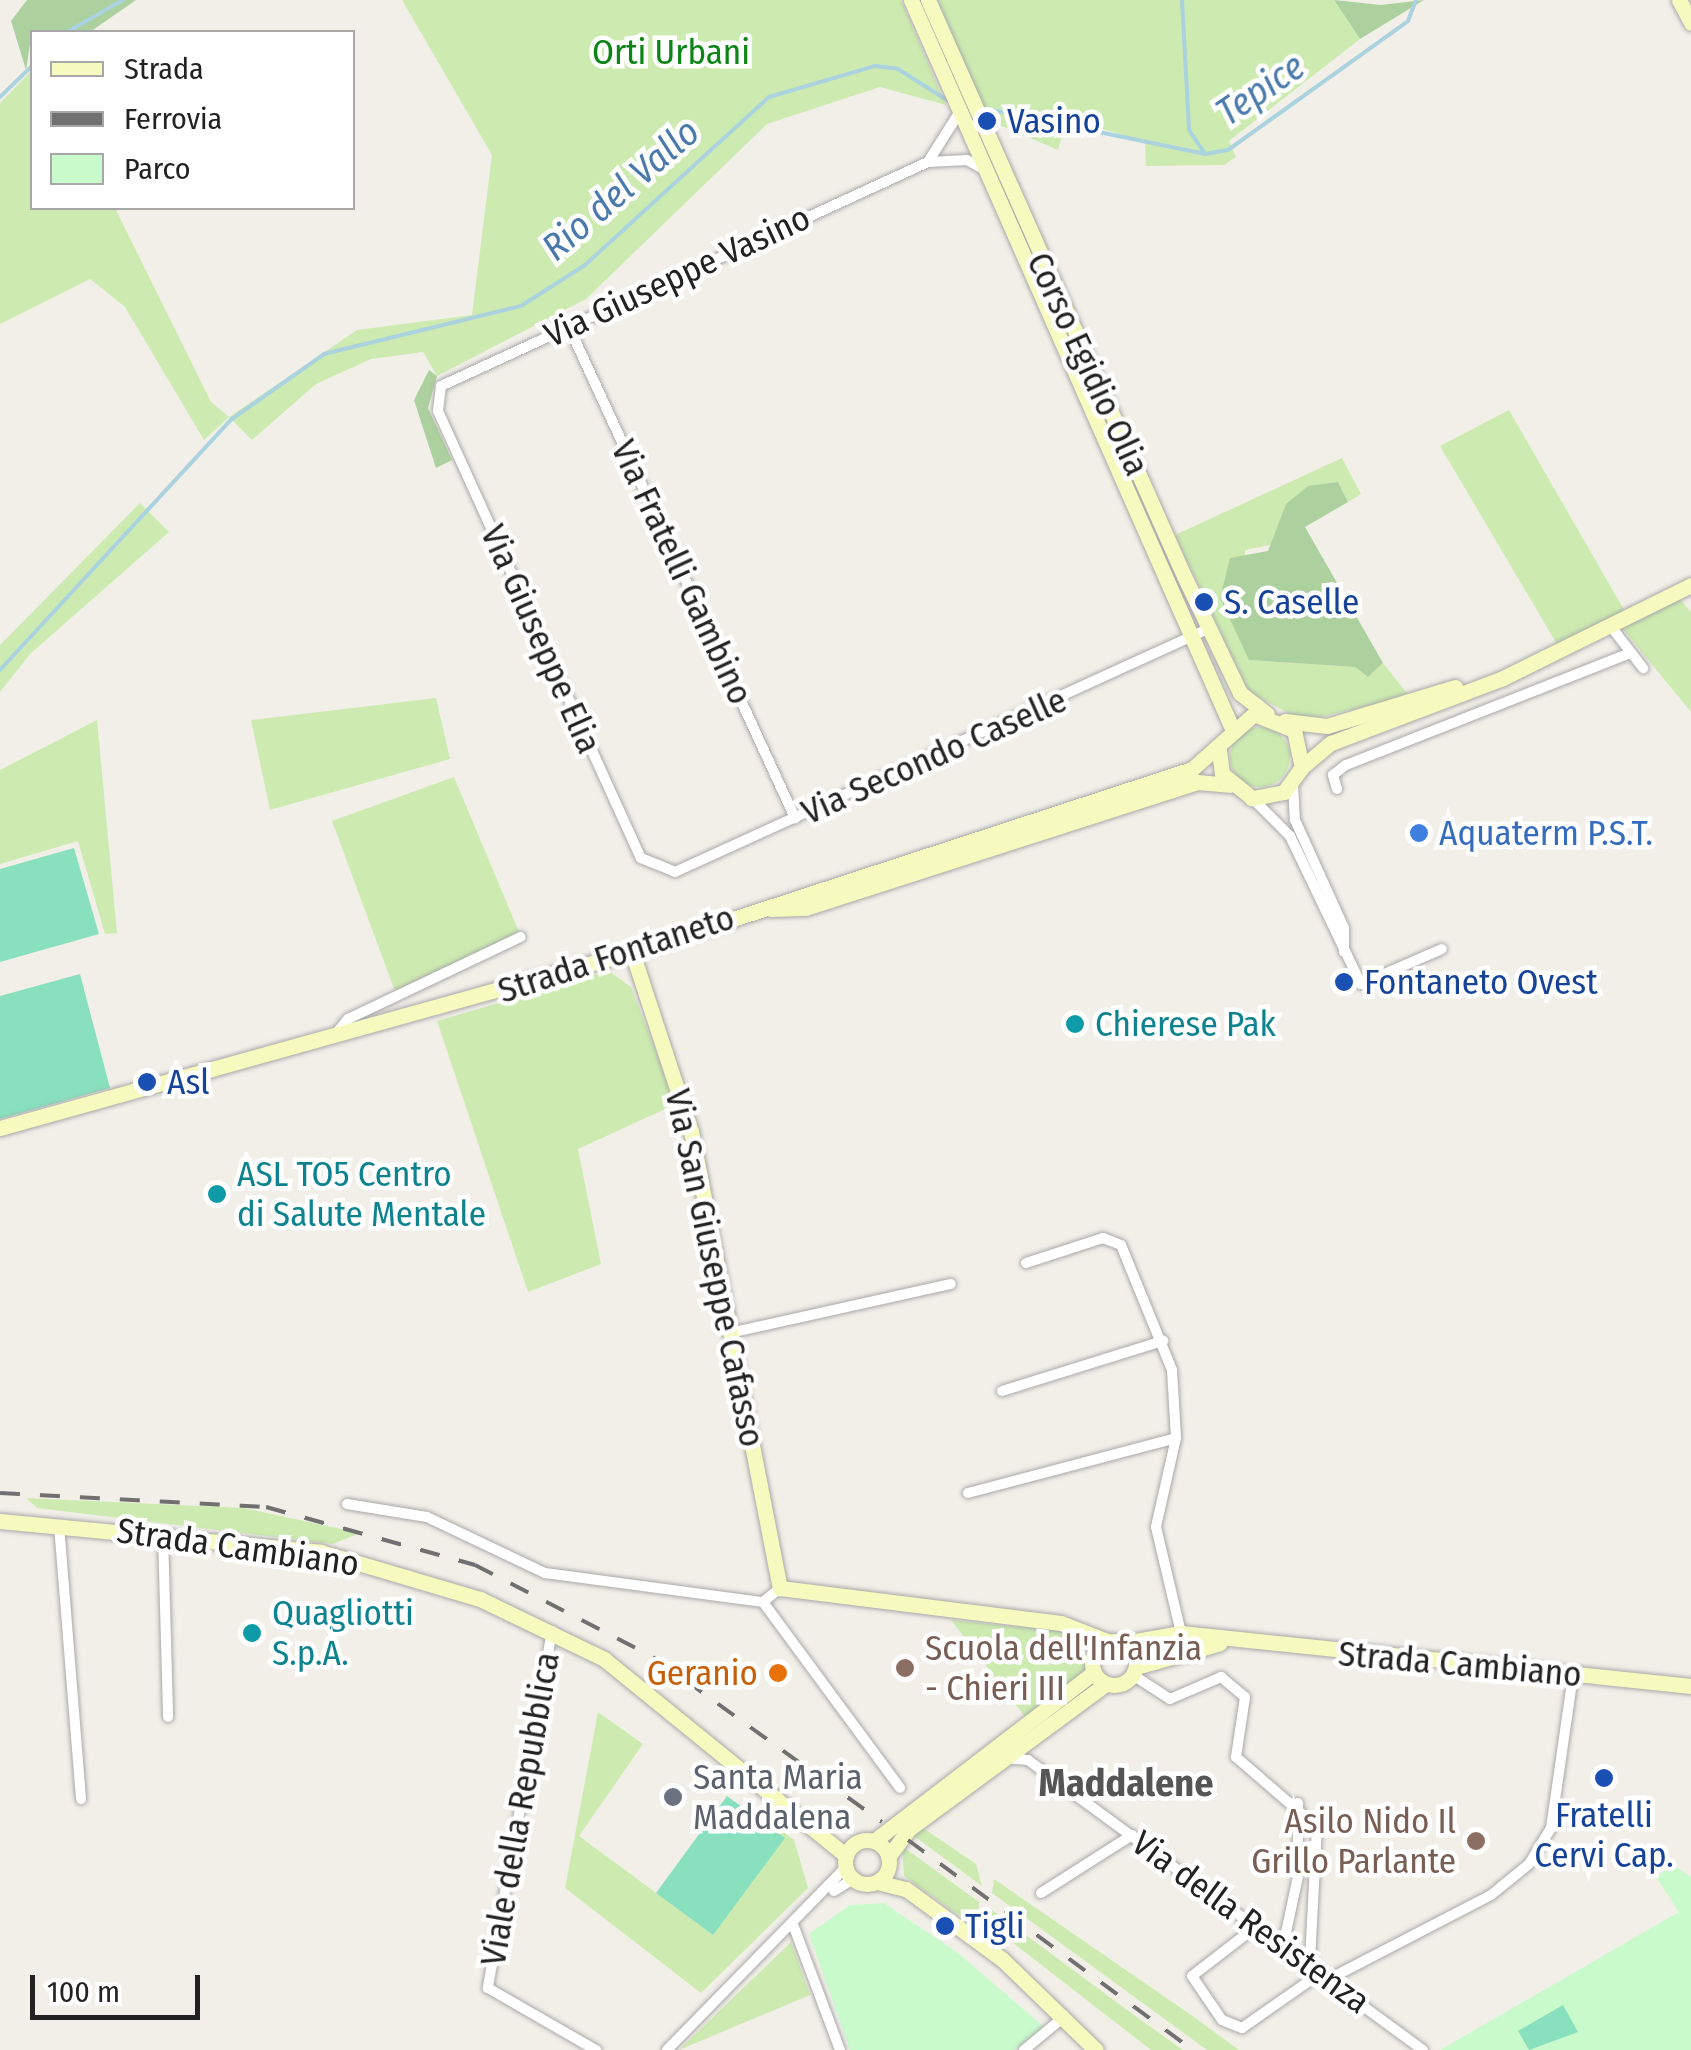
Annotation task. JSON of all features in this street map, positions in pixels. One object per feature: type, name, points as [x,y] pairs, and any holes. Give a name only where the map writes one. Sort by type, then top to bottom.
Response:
[{"type":"street","name":"Corso Egidio Olia","points":[[911,0],[958,113],[1203,632],[1240,693],[1267,714]]},
{"type":"street","name":"Corso Egidio Olia","points":[[928,0],[976,118],[1203,632],[1232,726]]},
{"type":"street","points":[[1679,0],[1691,22]]},
{"type":"street","points":[[928,162],[958,113]]},
{"type":"street","name":"Via Giuseppe Vasino","points":[[436,400],[441,386],[928,162],[967,160],[985,170]]},
{"type":"street","name":"Via Fratelli Gambino","points":[[569,327],[795,818]]},
{"type":"street","name":"Via Giuseppe Elia","points":[[436,400],[641,858],[655,871]]},
{"type":"street","points":[[1344,954],[1344,928],[1295,820],[1293,784],[1302,767],[1331,743],[1526,666],[1612,628],[1691,586]]},
{"type":"street","points":[[1612,628],[1642,668]]},
{"type":"street","name":"Via Secondo Caselle","points":[[655,871],[675,872],[1203,632]]},
{"type":"street","points":[[1336,789],[1333,775],[1346,765],[1631,653]]},
{"type":"street","points":[[1230,785],[1220,748],[1232,726],[1267,714],[1284,721],[1327,726],[1526,666]]},
{"type":"street","points":[[1284,721],[1300,741],[1302,767]]},
{"type":"street","name":"Strada Fontaneto","points":[[0,1128],[331,1040],[632,952],[1192,769],[1220,748]]},
{"type":"street","points":[[756,909],[805,908],[1196,782],[1230,785],[1252,798],[1288,834],[1344,954],[1369,986],[1442,949]]},
{"type":"street","points":[[1252,798],[1293,784]]},
{"type":"street","points":[[331,1040],[348,1018],[521,937]]},
{"type":"street","name":"Via San Giuseppe Cafasso","points":[[632,952],[691,1131],[734,1332],[780,1588]]},
{"type":"street","points":[[1026,1262],[1103,1238],[1121,1245],[1162,1341],[1176,1438],[1156,1527],[1181,1633],[1135,1666]]},
{"type":"street","points":[[734,1332],[951,1284]]},
{"type":"street","points":[[1002,1390],[1162,1341]]},
{"type":"street","points":[[968,1493],[1176,1438]]},
{"type":"street","points":[[347,1504],[427,1517],[546,1573],[763,1602],[900,1788]]},
{"type":"street","name":"Strada Cambiano","points":[[0,1522],[163,1534],[388,1568],[553,1630],[707,1736],[850,1861]]},
{"type":"street","points":[[59,1525],[80,1799]]},
{"type":"street","points":[[163,1534],[168,1717]]},
{"type":"street","points":[[763,1602],[780,1588],[1082,1629],[1117,1642],[1135,1666],[1170,1699],[1192,1683],[1237,1685],[1248,1718],[1236,1757],[1298,1802],[1317,1827],[1310,1961]]},
{"type":"street","points":[[1082,1629],[1098,1670]]},
{"type":"street","name":"Viale della Repubblica","points":[[553,1630],[488,1988],[596,2050]]},
{"type":"street","name":"Strada Cambiano","points":[[1117,1642],[1181,1633],[1229,1642],[1691,1686]]},
{"type":"street","points":[[878,1882],[908,1829],[1036,1735],[1098,1670],[1117,1642]]},
{"type":"street","name":"Strada Cambiano","points":[[1098,1670],[1135,1666],[1229,1642]]},
{"type":"street","points":[[668,2050],[828,1894],[850,1861],[1098,1670]]},
{"type":"street","points":[[1258,1925],[1192,1976],[1222,2020],[1242,2028],[1326,1975],[1491,1895],[1529,1864],[1551,1828],[1573,1674]]},
{"type":"street","points":[[1005,1758],[1028,1760],[1036,1735]]},
{"type":"street","name":"Via della Resistenza","points":[[1028,1760],[1310,1961],[1422,2050]]},
{"type":"street","points":[[1284,1942],[1298,1876],[1298,1802]]},
{"type":"street","points":[[1041,1893],[1132,1835]]},
{"type":"street","points":[[874,1841],[906,1890],[1065,2016],[1096,2050]]},
{"type":"street","points":[[850,1861],[878,1882],[906,1890]]},
{"type":"street","points":[[794,1927],[840,2050]]},
{"type":"street","points":[[1024,2050],[1065,2016]]},
{"type":"green space","points":[[27,0],[136,0],[93,30],[30,30],[26,70],[11,21]]},
{"type":"green space","name":"Orti Urbani","points":[[402,0],[901,0],[946,105],[880,87],[767,124],[586,299],[437,376],[423,352],[371,359],[316,384],[252,440],[229,417],[357,330],[472,315],[492,155]]},
{"type":"green space","points":[[938,0],[1334,0],[1360,39],[1229,141],[1236,157],[1224,165],[1146,166],[1145,142],[1113,132],[1066,120],[1058,150],[988,120]]},
{"type":"green space","points":[[1334,0],[1381,5],[1424,0],[1360,39]]},
{"type":"green space","points":[[30,72],[30,210],[116,210],[211,402],[229,417],[204,440],[125,307],[90,279],[0,324],[0,103]]},
{"type":"green space","points":[[429,370],[437,376],[428,408],[452,460],[436,468],[414,400]]},
{"type":"green space","points":[[1509,410],[1627,615],[1558,646],[1440,446]]},
{"type":"green space","points":[[1342,458],[1361,494],[1348,502],[1338,482],[1308,487],[1286,504],[1275,544],[1245,550],[1249,660],[1355,667],[1368,677],[1383,663],[1409,696],[1303,721],[1249,692],[1175,535]]},
{"type":"green space","points":[[1338,482],[1348,502],[1305,527],[1383,663],[1368,677],[1355,667],[1249,660],[1220,598],[1230,558],[1268,551],[1286,504],[1308,486]]},
{"type":"green space","points":[[140,503],[169,532],[30,654],[0,692],[0,645]]},
{"type":"green space","points":[[1680,599],[1691,612],[1691,712],[1622,628]]},
{"type":"green space","points":[[436,698],[450,759],[270,810],[251,720]]},
{"type":"green space","points":[[97,720],[117,933],[105,934],[78,841],[0,864],[0,770]]},
{"type":"green space","points":[[1260,727],[1281,736],[1290,757],[1281,778],[1260,787],[1239,778],[1230,757],[1239,736]]},
{"type":"green space","points":[[454,777],[519,932],[396,994],[332,821]]},
{"type":"green space","points":[[74,848],[99,934],[0,962],[0,869]]},
{"type":"green space","points":[[609,971],[631,987],[676,1104],[578,1149],[601,1264],[528,1292],[437,1021]]},
{"type":"green space","points":[[80,974],[110,1088],[0,1119],[0,996]]},
{"type":"green space","points":[[26,1498],[243,1508],[360,1533],[333,1544],[37,1508]]},
{"type":"green space","points":[[951,1620],[1060,1631],[1081,1643],[1086,1669],[1026,1718]]},
{"type":"green space","points":[[598,1712],[643,1744],[579,1836],[713,1935],[782,1831],[794,1840],[808,1888],[701,1993],[565,1888]]},
{"type":"green space","points":[[727,1796],[785,1838],[713,1935],[656,1893]]},
{"type":"green space","points":[[923,1828],[976,1864],[982,1886],[910,1833]]},
{"type":"green space","points":[[902,1846],[979,1902],[978,1913],[966,1920],[904,1876]]},
{"type":"green space","points":[[1673,1865],[1691,1877],[1691,2050],[1440,2050],[1679,1912],[1656,1877]]},
{"type":"green space","points":[[994,1879],[1239,2050],[1207,2050],[992,1893]]},
{"type":"green space","points":[[884,1903],[958,1953],[1044,2027],[1015,2050],[850,2050],[809,1934],[850,1905]]},
{"type":"green space","points":[[992,1910],[1183,2050],[1151,2050],[990,1925]]},
{"type":"green space","points":[[791,1942],[810,1995],[679,2050]]},
{"type":"green space","points":[[1563,2005],[1578,2032],[1529,2050],[1518,2031]]},
{"type":"waterway","name":"Tepice","points":[[70,30],[123,0]]},
{"type":"waterway","name":"Tepice","points":[[1182,0],[1189,130],[1205,154],[1228,150],[1408,21],[1416,0]]},
{"type":"waterway","name":"Rio del Vallo","points":[[0,670],[232,419],[324,354],[521,306],[585,265],[769,97],[875,66],[898,69],[950,102]]},
{"type":"waterway","name":"Tepice","points":[[0,97],[30,68]]},
{"type":"waterway","name":"Rio del Vallo","points":[[983,108],[1205,154]]},
{"type":"railway","points":[[0,1493],[266,1507],[475,1565],[653,1657],[882,1822]]},
{"type":"railway","points":[[908,1840],[1193,2050]]},
{"type":"place","name":"Vasino","points":[[987,121]]},
{"type":"place","name":"S. Caselle","points":[[1204,602]]},
{"type":"place","name":"Aquaterm P.S.T.","points":[[1419,833]]},
{"type":"place","name":"Fontaneto Ovest","points":[[1344,982]]},
{"type":"place","name":"Chierese Pak","points":[[1075,1024]]},
{"type":"place","name":"Asl","points":[[147,1082]]},
{"type":"place","name":"ASL TO5 Centro di Salute Mentale","points":[[217,1194]]},
{"type":"place","name":"Quagliotti S.p.A.","points":[[252,1633]]},
{"type":"place","name":"Scuola dell'Infanzia - Chieri III","points":[[905,1668]]},
{"type":"place","name":"Geranio","points":[[778,1673]]},
{"type":"place","name":"Fratelli Cervi Cap.","points":[[1604,1778]]},
{"type":"place","name":"Santa Maria Maddalena","points":[[673,1797]]},
{"type":"place","name":"Asilo Nido Il Grillo Parlante","points":[[1476,1841]]},
{"type":"place","name":"Tigli","points":[[945,1926]]},
{"type":"district","name":"Maddalene","points":[[1126,1784]]}]
